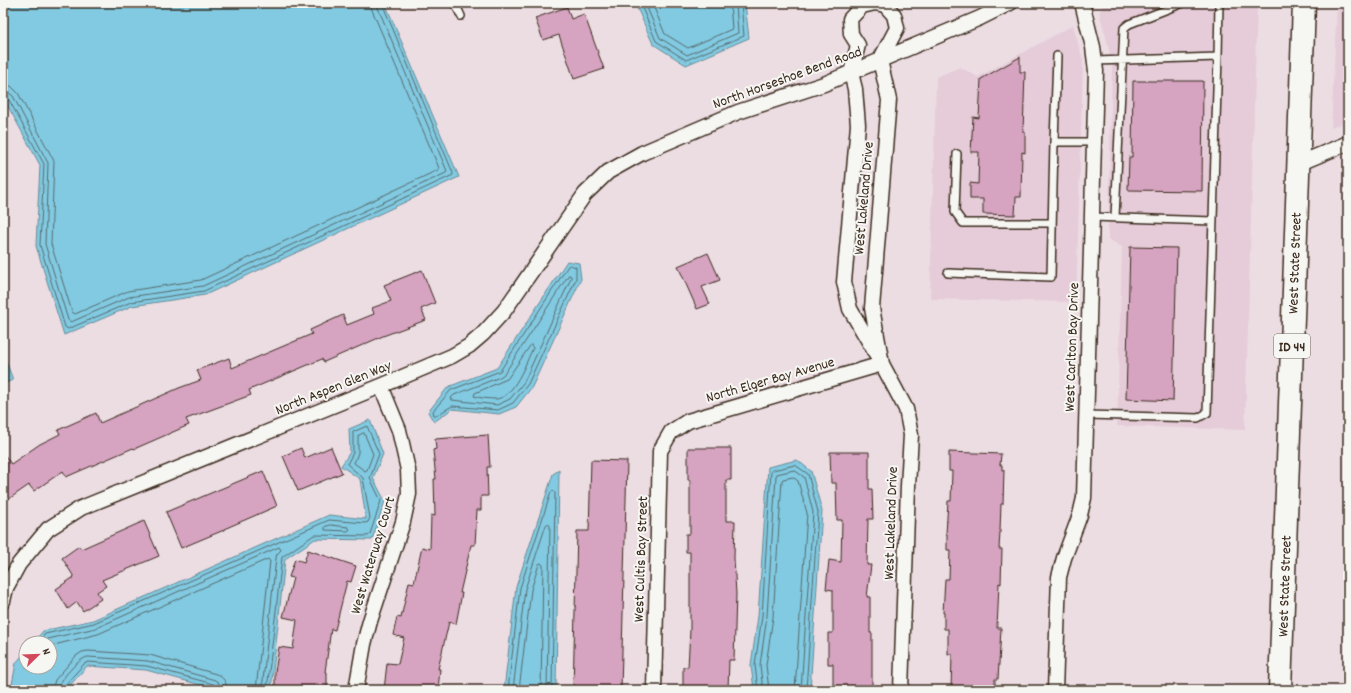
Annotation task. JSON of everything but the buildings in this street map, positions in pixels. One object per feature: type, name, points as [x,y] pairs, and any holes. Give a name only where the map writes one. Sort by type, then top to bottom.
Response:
[{"type":"main road","name":"West State Street","points":[[1280,690],[1305,4]]},
{"type":"street","points":[[851,73],[858,45],[851,34],[850,19],[862,6],[875,3],[885,5],[894,15],[896,28],[880,60]]},
{"type":"street","name":"North Horseshoe Bend Road","points":[[642,153],[738,112],[824,84],[851,73],[980,18],[1010,3]]},
{"type":"street","name":"West Carlton Bay Drive","points":[[1056,690],[1059,577],[1064,558],[1080,515],[1084,498],[1095,61],[1082,3]]},
{"type":"street","name":"West Lakeland Drive","points":[[880,60],[889,100],[872,308],[882,364]]},
{"type":"street","name":"West Lakeland Drive","points":[[851,73],[855,89],[858,125],[844,282],[850,309],[906,409],[911,435],[901,690]]},
{"type":"street","points":[[1298,164],[1348,143]]},
{"type":"street","name":"North Aspen Glen Way","points":[[3,601],[6,588],[19,564],[48,529],[81,508],[381,386],[452,356],[469,346],[484,334],[504,311],[585,194],[608,172],[642,153]]},
{"type":"street","name":"North Elger Bay Avenue","points":[[671,432],[688,421],[882,364]]},
{"type":"street","name":"West Waterway Court","points":[[356,690],[364,644],[370,621],[403,522],[409,494],[408,470],[399,430],[381,386]]},
{"type":"street","name":"West Cultis Bay Street","points":[[654,690],[660,451],[671,432]]},
{"type":"lane","points":[[455,3],[461,16]]},
{"type":"lane","points":[[1115,217],[1124,28],[1129,24],[1183,3]]},
{"type":"lane","points":[[1087,415],[1198,418],[1206,414],[1219,3]]},
{"type":"lane","points":[[948,273],[1051,276],[1057,56]]},
{"type":"lane","points":[[1095,61],[1218,58]]},
{"type":"lane","points":[[1054,142],[1094,142]]},
{"type":"lane","points":[[956,154],[955,212],[963,223],[1052,223]]},
{"type":"lane","points":[[1092,217],[1213,221]]},
{"type":"shaded area","points":[[1104,3],[1257,3],[1245,430],[1117,426],[1122,247],[1108,239],[1112,64],[1099,13]]},
{"type":"shaded area","points":[[1337,3],[1348,3],[1348,121],[1331,128]]},
{"type":"shaded area","points":[[1073,25],[1083,61],[1076,302],[930,299],[936,77],[960,67],[978,77]]},
{"type":"water","points":[[3,3],[385,3],[459,177],[205,295],[132,306],[64,335],[36,246],[40,165],[3,97]]},
{"type":"water","points":[[635,3],[745,3],[749,38],[686,65],[653,44]]},
{"type":"water","points":[[567,261],[579,263],[581,279],[532,387],[516,407],[499,414],[452,409],[434,422],[428,412],[448,387],[497,368]]},
{"type":"water","points":[[3,353],[13,380],[3,384]]},
{"type":"water","points":[[370,420],[383,454],[373,478],[385,501],[372,540],[315,539],[285,559],[271,690],[219,690],[146,670],[87,666],[66,690],[11,690],[16,663],[18,661],[18,675],[58,675],[58,635],[40,635],[43,631],[93,620],[329,515],[366,519],[360,479],[341,466],[350,452],[349,429]]},
{"type":"water","points":[[797,460],[811,471],[822,511],[810,690],[754,690],[751,665],[758,616],[768,467]]},
{"type":"water","points":[[559,470],[556,690],[504,690],[516,587],[553,474]]}]
